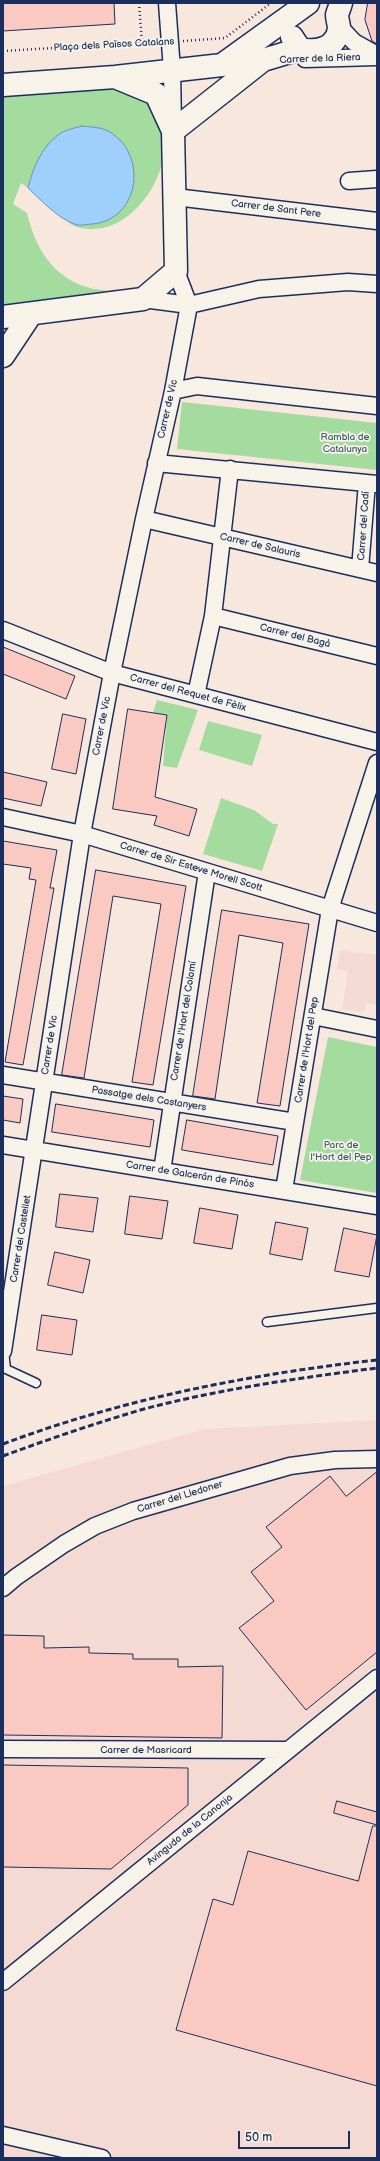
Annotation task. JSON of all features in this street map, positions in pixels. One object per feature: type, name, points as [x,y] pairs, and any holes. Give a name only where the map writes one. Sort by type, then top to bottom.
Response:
[{"type":"street","points":[[167,3],[172,70],[172,131],[176,271],[189,305]]},
{"type":"street","points":[[3,85],[115,77],[222,65],[301,8],[324,4],[339,15],[338,35],[324,50],[315,52],[300,49],[263,60],[172,131]]},
{"type":"street","points":[[300,49],[291,35],[301,8]]},
{"type":"street","name":"Carrer de la Riera","points":[[339,15],[354,42],[377,56]]},
{"type":"street","name":"Carrer de la Riera","points":[[263,60],[377,56]]},
{"type":"street","points":[[115,77],[156,94],[172,131]]},
{"type":"street","points":[[349,181],[377,180]]},
{"type":"street","name":"Carrer de Sant Pere","points":[[175,197],[377,221]]},
{"type":"street","points":[[142,299],[176,271]]},
{"type":"street","points":[[4,317],[142,299],[189,305],[259,289],[348,282],[377,284]]},
{"type":"street","name":"Carrer de Vic","points":[[34,1150],[82,834],[112,673],[156,463],[173,391],[189,305]]},
{"type":"street","points":[[3,356],[31,314]]},
{"type":"street","points":[[181,347],[185,371],[197,386]]},
{"type":"street","points":[[173,391],[197,386],[377,406]]},
{"type":"street","points":[[156,463],[372,483]]},
{"type":"street","points":[[196,695],[213,616],[230,469]]},
{"type":"street","name":"Carrer del Cadí","points":[[360,569],[372,483]]},
{"type":"street","name":"Carrer de Salauris","points":[[144,519],[377,573]]},
{"type":"street","name":"Carrer del Bagà","points":[[213,616],[377,656]]},
{"type":"street","name":"Carrer del Requet de Fèlix","points":[[3,630],[112,673],[377,742]]},
{"type":"street","name":"Carrer de l'Hort del Pep","points":[[284,1190],[330,909],[377,763]]},
{"type":"street","name":"Carrer de Sir Esteve Morell Scott","points":[[3,816],[82,834],[377,923]]},
{"type":"street","name":"Carrer de l'Hort del Colomí","points":[[162,1170],[207,872]]},
{"type":"street","points":[[313,1016],[377,1029]]},
{"type":"street","name":"Passatge dels Castanyers","points":[[3,1075],[295,1122]]},
{"type":"street","name":"Carrer de Galcerán de Pinós","points":[[3,1145],[377,1206]]},
{"type":"street","name":"Carrer del Castellet","points":[[3,1351],[34,1150]]},
{"type":"street","name":"Carrer del Lledoner","points":[[3,1588],[16,1577],[64,1544],[95,1526],[133,1511],[290,1466],[335,1460],[377,1459]]},
{"type":"street","name":"Avinguda de la Canonja","points":[[3,1982],[377,1678]]},
{"type":"street","name":"Carrer de Masricard","points":[[3,1749],[288,1750]]},
{"type":"street","points":[[3,2135],[82,2156],[102,2158]]},
{"type":"lane","points":[[267,1322],[377,1308]]},
{"type":"lane","points":[[3,1351],[6,1370],[36,1383]]},
{"type":"path","points":[[139,3],[142,43]]},
{"type":"path","name":"Plaça dels Països Catalans","points":[[3,51],[225,38],[271,3]]},
{"type":"shaded area","points":[[340,950],[377,955],[377,1005],[366,1003],[364,1012],[342,1009],[348,971],[337,969]]},
{"type":"shaded area","points":[[377,1420],[377,2158],[3,2158],[3,1486],[204,1429]]},
{"type":"green space","points":[[116,89],[140,97],[149,103],[154,110],[161,129],[164,154],[163,159],[153,187],[144,200],[134,211],[121,221],[108,227],[93,229],[77,227],[69,223],[57,213],[77,225],[59,134],[39,159],[28,188],[21,183],[13,204],[27,213],[36,241],[51,264],[61,274],[86,287],[106,291],[147,288],[3,309],[3,96]]},
{"type":"green space","name":"Rambla de Catalunya","points":[[182,402],[377,423],[377,470],[177,449]]},
{"type":"green space","points":[[157,700],[198,710],[177,768],[163,766],[167,715],[153,713]]},
{"type":"green space","points":[[208,721],[262,735],[252,766],[199,750]]},
{"type":"green space","points":[[221,798],[254,810],[273,824],[278,824],[262,871],[203,854]]},
{"type":"green space","name":"Parc de l'Hort del Pep","points":[[328,1037],[377,1047],[377,1193],[300,1180]]},
{"type":"water","points":[[82,126],[106,130],[120,140],[129,153],[133,168],[134,183],[129,198],[121,211],[108,220],[92,224],[79,225],[63,219],[28,188],[38,159],[52,140],[60,133]]},
{"type":"building","points":[[3,3],[114,3],[115,24],[3,31]]},
{"type":"building","points":[[368,3],[377,3],[377,44],[372,41],[365,20]]},
{"type":"building","points":[[3,647],[75,676],[66,699],[3,674]]},
{"type":"building","points":[[128,709],[167,715],[155,797],[197,809],[189,836],[154,825],[157,816],[113,809]]},
{"type":"building","points":[[63,714],[86,719],[76,774],[52,769]]},
{"type":"building","points":[[3,772],[47,782],[41,806],[3,798]]},
{"type":"building","points":[[3,841],[57,850],[50,888],[54,888],[23,1065],[5,1062],[36,880],[29,879],[31,868],[3,864]]},
{"type":"building","points":[[96,870],[186,886],[153,1085],[132,1082],[161,904],[113,896],[84,1078],[62,1075]]},
{"type":"building","points":[[222,910],[309,924],[280,1106],[257,1103],[283,943],[239,935],[215,1099],[193,1096]]},
{"type":"building","points":[[3,1096],[23,1099],[20,1123],[3,1120]]},
{"type":"building","points":[[56,1104],[154,1120],[150,1147],[52,1132]]},
{"type":"building","points":[[187,1120],[278,1136],[273,1165],[182,1150]]},
{"type":"building","points":[[60,1194],[98,1198],[93,1232],[56,1227]]},
{"type":"building","points":[[130,1196],[168,1201],[162,1239],[125,1234]]},
{"type":"building","points":[[200,1208],[238,1215],[232,1249],[194,1243]]},
{"type":"building","points":[[276,1222],[308,1228],[302,1260],[270,1254]]},
{"type":"building","points":[[344,1228],[377,1235],[369,1277],[335,1271]]},
{"type":"building","points":[[55,1252],[90,1260],[83,1293],[48,1285]]},
{"type":"building","points":[[42,1315],[77,1320],[72,1355],[37,1350]]},
{"type":"building","points":[[377,1472],[377,1652],[306,1710],[239,1628],[274,1601],[251,1572],[282,1547],[266,1527],[330,1476],[346,1496]]},
{"type":"building","points":[[3,1635],[44,1636],[44,1648],[89,1647],[89,1653],[133,1654],[133,1659],[178,1659],[178,1667],[223,1666],[222,1738],[3,1735]]},
{"type":"building","points":[[3,1765],[188,1768],[188,1805],[111,1869],[3,1867]]},
{"type":"building","points":[[337,1801],[377,1812],[377,1825],[334,1813]]},
{"type":"building","points":[[373,1826],[377,1826],[377,2086],[176,2030],[213,1899],[233,1905],[248,1851],[358,1881]]},
{"type":"railway","points":[[3,1444],[94,1414],[187,1390],[282,1373],[377,1360]]},
{"type":"railway","points":[[3,1456],[108,1420],[173,1402],[260,1385],[377,1368]]}]
